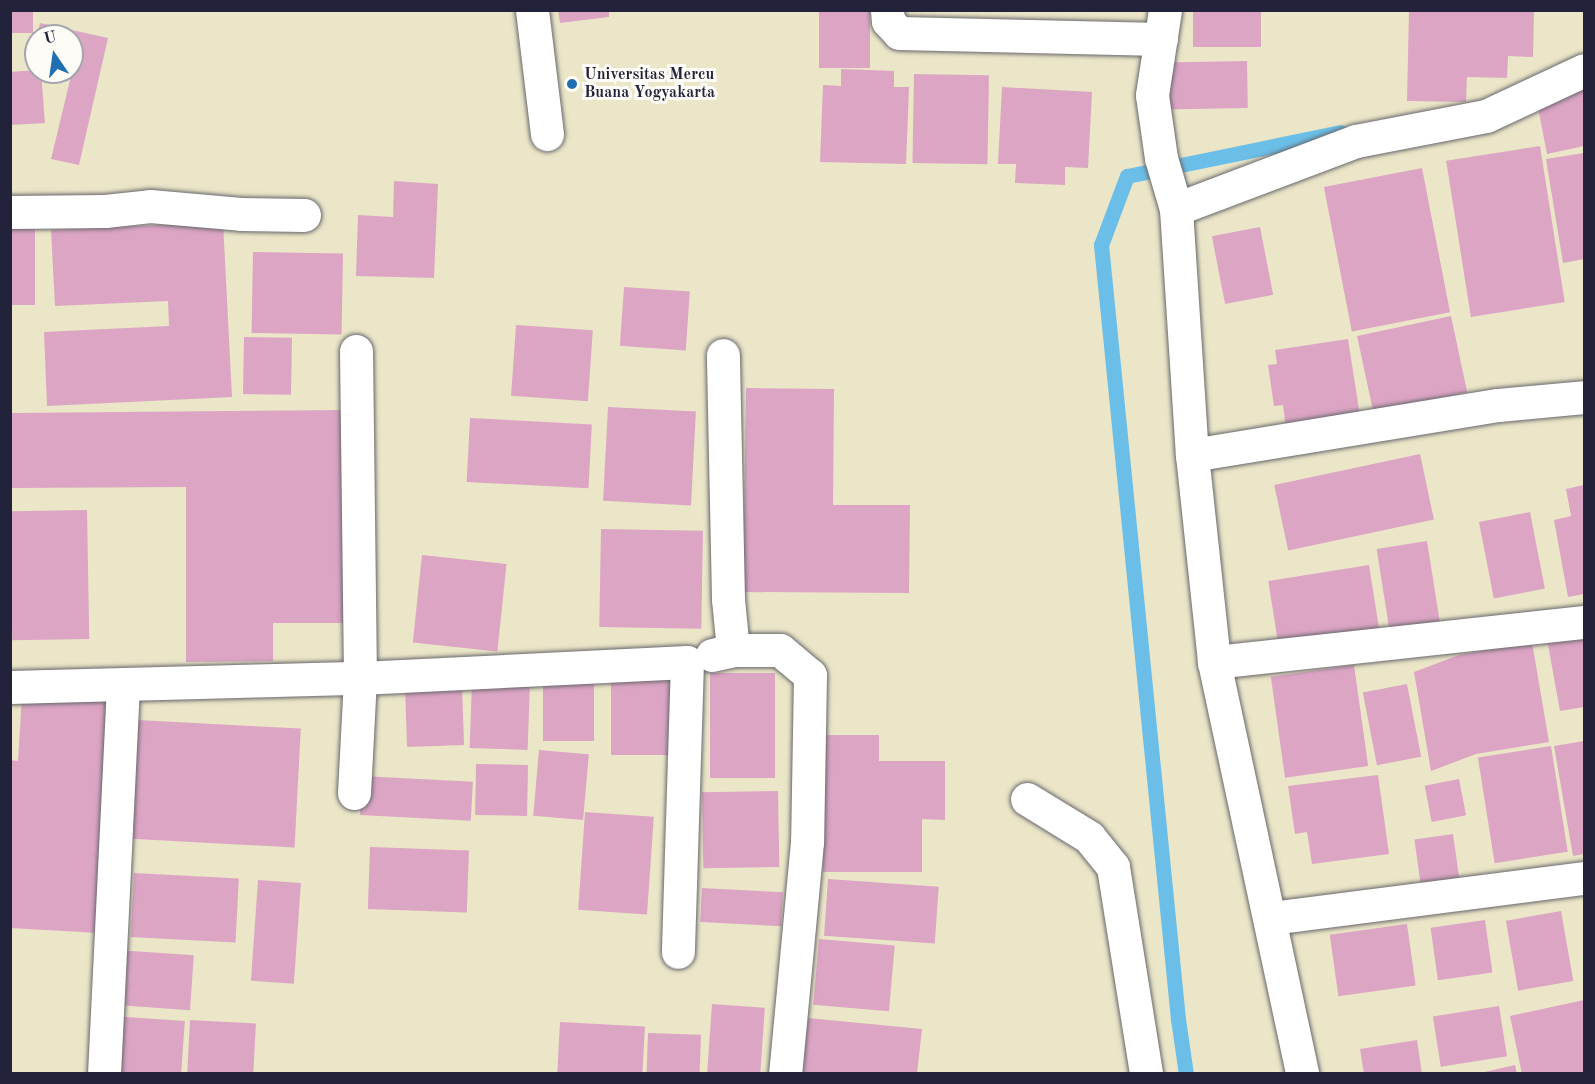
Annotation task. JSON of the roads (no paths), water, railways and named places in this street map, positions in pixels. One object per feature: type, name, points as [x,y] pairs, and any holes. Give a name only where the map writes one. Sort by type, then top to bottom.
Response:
[{"type":"street","points":[[532,10],[547,134]]},
{"type":"street","points":[[887,10],[888,21],[899,33],[1163,25],[1152,95],[1161,158],[1176,209],[1192,455],[1214,663],[1271,918],[1302,1074]]},
{"type":"street","points":[[1176,209],[1356,141],[1486,116],[1584,70]]},
{"type":"street","points":[[10,212],[105,211],[150,206],[242,214],[304,216]]},
{"type":"street","points":[[354,793],[360,678],[356,351]]},
{"type":"street","points":[[723,355],[728,599],[733,650]]},
{"type":"street","points":[[1192,455],[1498,405],[1584,397]]},
{"type":"street","points":[[1214,663],[1584,622]]},
{"type":"street","points":[[10,687],[360,678],[687,662],[733,650],[780,650],[810,675],[807,842],[786,1074]]},
{"type":"street","points":[[678,952],[687,662]]},
{"type":"street","points":[[104,1074],[123,685]]},
{"type":"street","points":[[1027,799],[1089,837],[1113,867],[1146,1074]]},
{"type":"street","points":[[1271,918],[1584,878]]},
{"type":"waterway","points":[[1186,1074],[1178,1019],[1101,245],[1127,176],[1341,132]]},
{"type":"place","name":"Universitas Mercu Buana Yogyakarta","points":[[572,84]]}]
